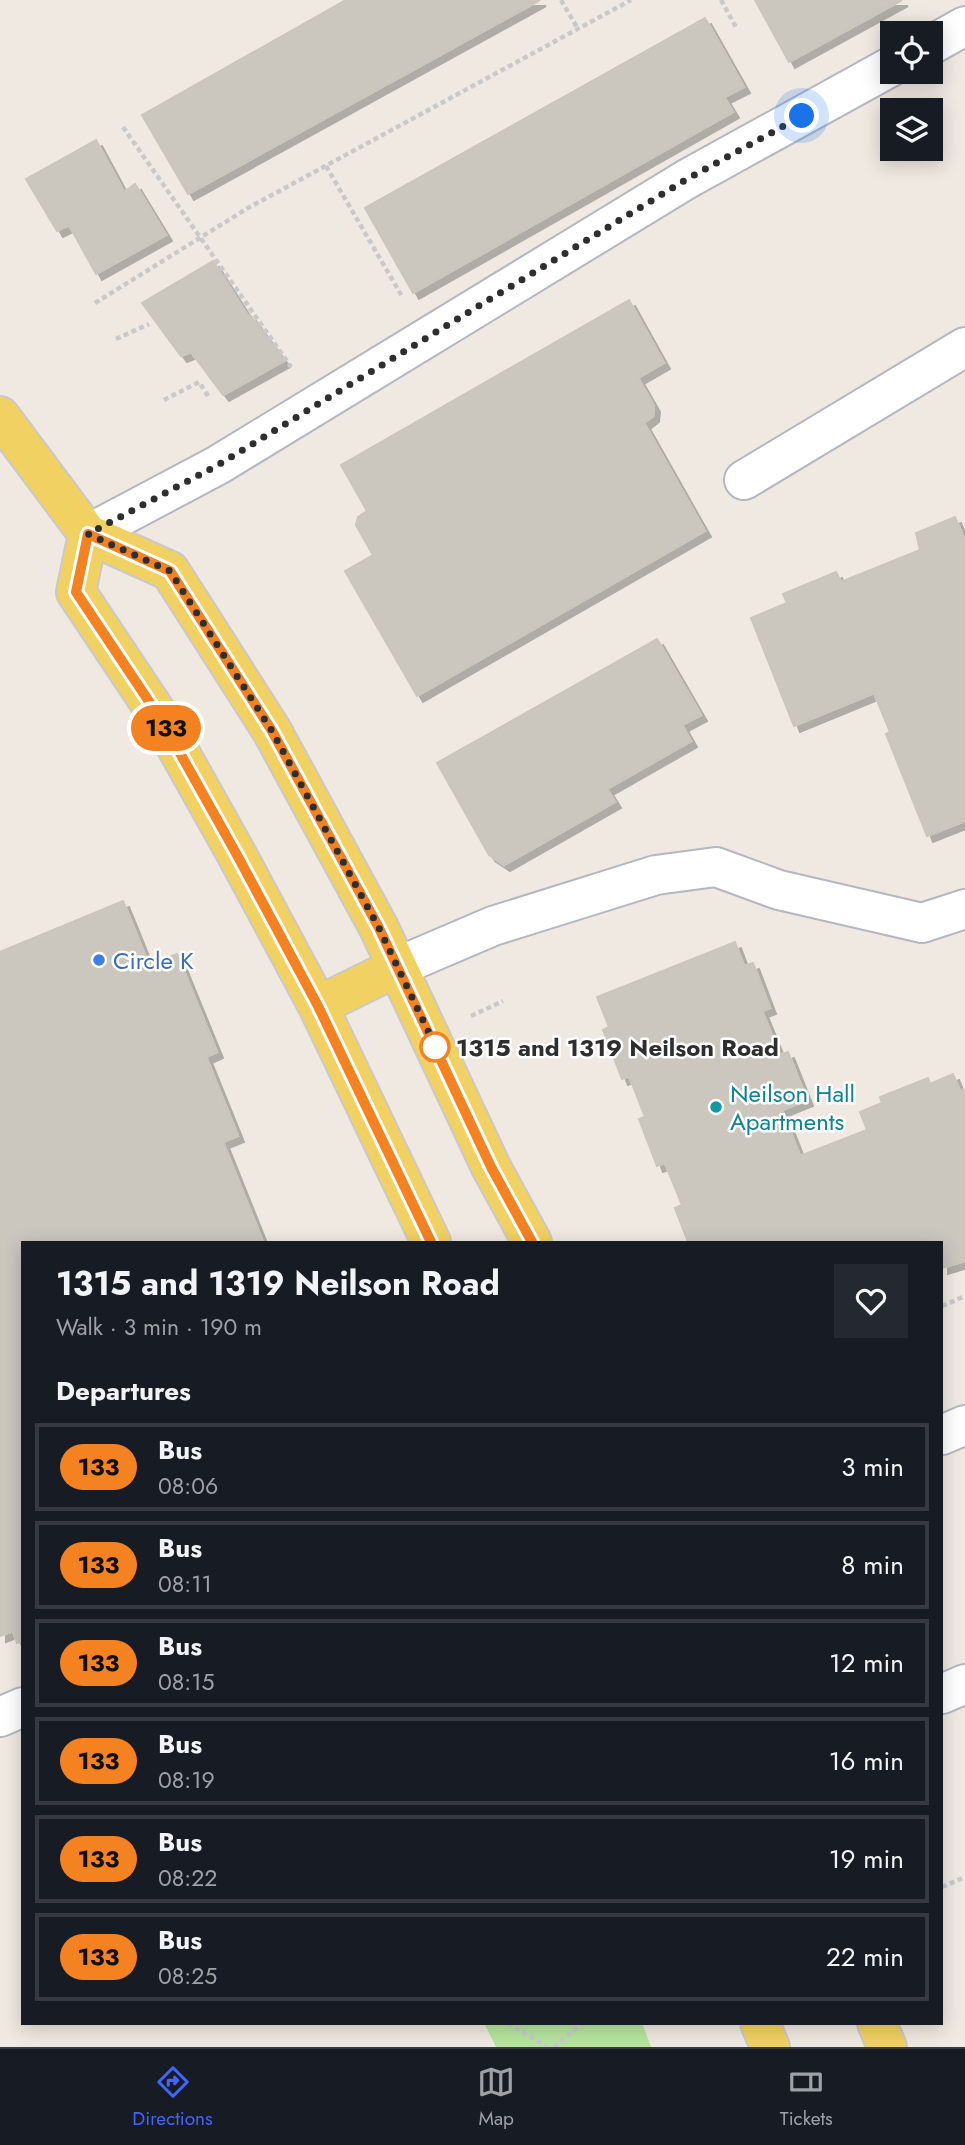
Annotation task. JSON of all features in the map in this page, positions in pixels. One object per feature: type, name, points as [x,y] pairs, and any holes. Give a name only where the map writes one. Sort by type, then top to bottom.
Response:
[{"type":"main road","points":[[0,416],[88,534],[170,571],[272,731],[397,968],[491,1167],[531,1241]]},
{"type":"main road","points":[[88,534],[76,592],[162,721],[318,1006],[431,1241]]},
{"type":"main road","points":[[318,1006],[397,968]]},
{"type":"main road","points":[[761,2025],[770,2047]]},
{"type":"main road","points":[[878,2025],[887,2047]]},
{"type":"lane","points":[[943,38],[965,26]]},
{"type":"lane","points":[[88,534],[218,465],[687,179],[880,73]]},
{"type":"lane","points":[[744,480],[965,347]]},
{"type":"lane","points":[[397,968],[493,926],[656,875],[716,867],[779,890],[922,923],[965,909]]},
{"type":"lane","points":[[943,1435],[965,1425]]},
{"type":"lane","points":[[0,1717],[21,1708]]},
{"type":"path","points":[[561,0],[578,29]]},
{"type":"path","points":[[95,303],[201,237],[326,166],[631,0]]},
{"type":"path","points":[[721,0],[737,29]]},
{"type":"path","points":[[123,127],[296,374]]},
{"type":"path","points":[[326,166],[409,307]]},
{"type":"path","points":[[116,339],[149,324]]},
{"type":"path","points":[[164,400],[199,382],[210,399]]},
{"type":"path","points":[[463,1019],[503,1001]]},
{"type":"path","points":[[943,1307],[965,1296]]},
{"type":"path","points":[[943,1887],[965,1877]]},
{"type":"path","points":[[511,2025],[547,2047]]},
{"type":"path","points":[[554,2047],[580,2025]]},
{"type":"green space","points":[[485,2025],[643,2025],[651,2047],[496,2047]]},
{"type":"building","points":[[346,0],[540,0],[188,194],[142,115]]},
{"type":"building","points":[[755,0],[902,0],[789,62]]},
{"type":"building","points":[[705,18],[744,87],[724,97],[733,112],[413,293],[365,208]]},
{"type":"building","points":[[96,140],[124,192],[135,184],[166,235],[96,274],[69,225],[57,231],[26,179]]},
{"type":"building","points":[[213,261],[248,316],[250,315],[284,361],[223,395],[191,352],[181,356],[142,303]]},
{"type":"building","points":[[629,300],[664,363],[638,378],[654,406],[653,416],[644,423],[705,531],[417,696],[345,571],[373,555],[356,525],[358,517],[367,511],[341,465]]},
{"type":"building","points":[[955,517],[965,541],[965,821],[927,836],[886,734],[890,732],[874,693],[794,726],[751,618],[787,603],[783,594],[836,572],[841,582],[920,550],[916,533]]},
{"type":"building","points":[[657,639],[701,715],[682,725],[691,741],[607,789],[615,802],[504,865],[489,855],[437,763]]},
{"type":"building","points":[[123,901],[149,965],[177,954],[217,1052],[206,1057],[238,1136],[223,1142],[263,1241],[21,1241],[21,1642],[17,1643],[13,1631],[0,1636],[0,952]]},
{"type":"building","name":"Neilson Hall Apartments","points":[[735,942],[744,966],[753,963],[770,1008],[762,1011],[780,1055],[788,1052],[807,1100],[782,1110],[800,1156],[867,1130],[860,1112],[882,1103],[880,1097],[928,1078],[930,1084],[953,1074],[960,1091],[965,1089],[965,1261],[943,1268],[943,1241],[688,1241],[675,1208],[682,1205],[665,1163],[657,1166],[639,1119],[645,1117],[629,1076],[622,1079],[603,1030],[609,1027],[597,997]]},
{"type":"bus line","name":"133","points":[[430,1241],[404,1191],[318,1006],[237,855],[162,721],[76,592],[88,534],[170,571],[272,731],[379,928],[491,1167],[531,1241]]},
{"type":"place","name":"Circle K","points":[[99,960]]},
{"type":"place","name":"1315 and 1319 Neilson Road","points":[[435,1047]]},
{"type":"place","name":"Neilson Hall Apartments","points":[[716,1107]]},
{"type":"route","points":[[435,1047],[440,1056],[379,928],[272,731],[170,571],[88,534],[218,465],[687,179],[802,116]]}]
